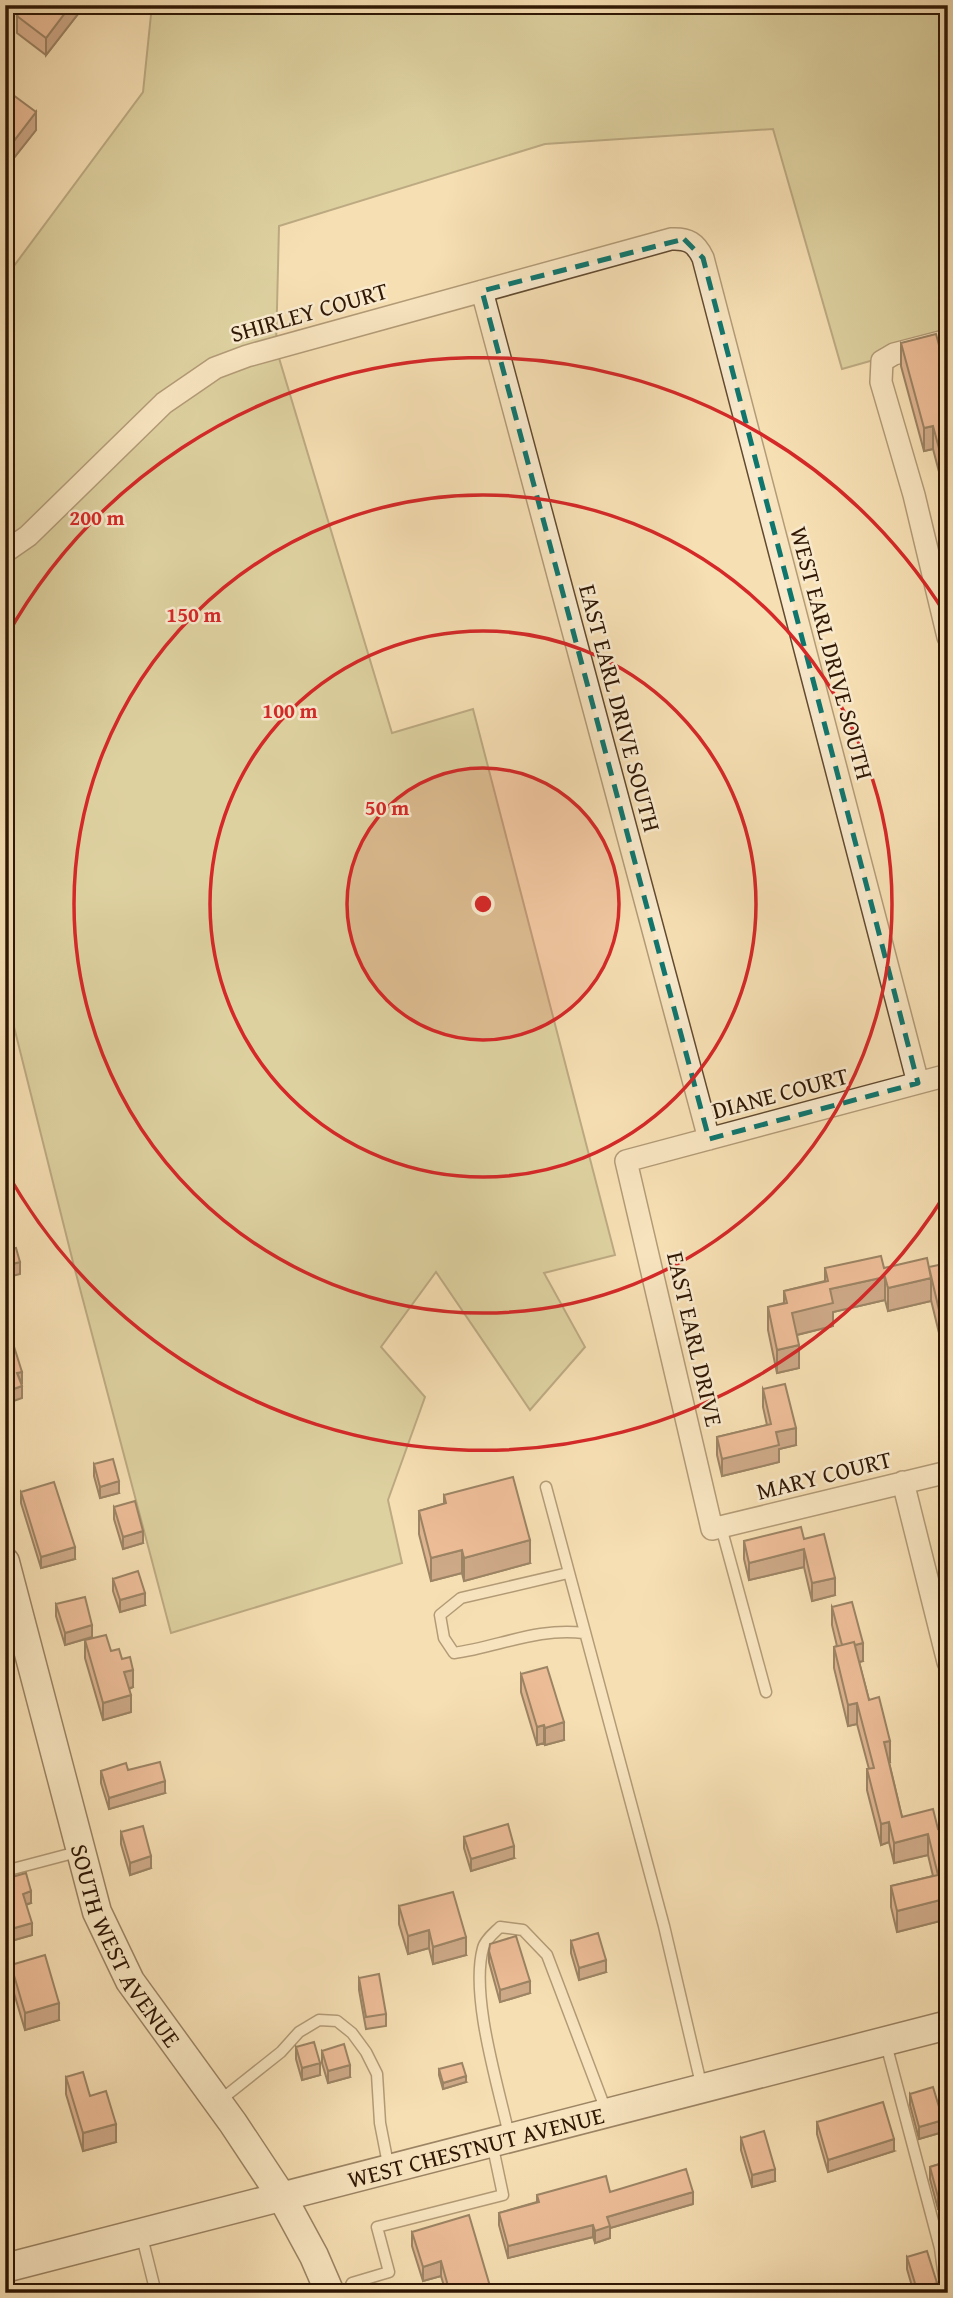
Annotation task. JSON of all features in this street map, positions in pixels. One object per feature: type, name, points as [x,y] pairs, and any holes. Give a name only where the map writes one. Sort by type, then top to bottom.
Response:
[{"type":"street","name":"SHIRLEY COURT","points":[[5,552],[28,536],[164,403],[205,374],[247,356],[671,239],[689,240]]},
{"type":"street","name":"WEST EARL DRIVE SOUTH","points":[[689,240],[698,248],[703,258],[918,1083]]},
{"type":"street","name":"EAST EARL DRIVE SOUTH","points":[[482,291],[709,1139]]},
{"type":"street","points":[[948,340],[894,354],[883,361],[881,382],[914,495],[948,637]]},
{"type":"street","name":"DIANE COURT","points":[[626,1161],[948,1075]]},
{"type":"street","name":"EAST EARL DRIVE","points":[[626,1161],[717,1528]]},
{"type":"street","name":"MARY COURT","points":[[717,1528],[948,1472]]},
{"type":"street","points":[[902,1482],[948,1662]]},
{"type":"street","name":"SOUTH WEST AVENUE","points":[[5,1562],[97,1912],[119,1962],[282,2197],[314,2256],[330,2293]]},
{"type":"street","name":"WEST CHESTNUT AVENUE","points":[[5,2268],[948,2025]]},
{"type":"lane","points":[[546,1487],[664,1926],[702,2088]]},
{"type":"lane","points":[[717,1528],[766,1692]]},
{"type":"lane","points":[[568,1573],[461,1598],[440,1615],[444,1638],[454,1653],[525,1636],[566,1631],[584,1633]]},
{"type":"lane","points":[[5,1871],[81,1851]]},
{"type":"lane","points":[[347,2293],[352,2283],[389,2272],[377,2227],[503,2195],[501,2140],[478,1979],[483,1944],[500,1927],[523,1930],[547,1955],[607,2113]]},
{"type":"lane","points":[[218,2102],[281,2052],[299,2032],[319,2020],[337,2021],[352,2033],[377,2074],[380,2123],[389,2169]]},
{"type":"lane","points":[[885,2041],[940,2248],[946,2293]]},
{"type":"lane","points":[[141,2233],[156,2291],[141,2293]]},
{"type":"highlighted area","points":[[684,239],[703,258],[918,1083],[709,1139],[482,291]]},
{"type":"green space","points":[[152,5],[948,5],[948,339],[842,369],[773,129],[545,144],[279,226],[276,348],[392,733],[473,709],[615,1255],[544,1273],[585,1347],[530,1410],[436,1272],[381,1347],[425,1397],[388,1500],[402,1563],[171,1633],[5,991],[5,278],[143,92]]},
{"type":"building","points":[[25,5],[71,5],[46,38],[17,16]]},
{"type":"building","points":[[5,89],[36,112],[13,142],[5,136]]},
{"type":"building","points":[[936,334],[948,378],[948,482],[933,426],[924,428],[901,343]]},
{"type":"building","points":[[5,1196],[11,1212],[5,1214]]},
{"type":"building","points":[[16,1248],[20,1262],[5,1266],[5,1250]]},
{"type":"building","points":[[881,1256],[884,1268],[927,1258],[931,1278],[888,1288],[885,1277],[830,1289],[833,1303],[792,1313],[799,1345],[777,1350],[768,1307],[787,1303],[784,1291],[828,1281],[825,1268]]},
{"type":"building","points":[[948,1263],[948,1308],[939,1310],[929,1267]]},
{"type":"building","points":[[5,1318],[22,1372],[17,1373],[22,1386],[5,1392]]},
{"type":"building","points":[[785,1384],[796,1428],[776,1432],[779,1445],[722,1459],[717,1437],[771,1424],[763,1389]]},
{"type":"building","points":[[113,1459],[119,1481],[100,1487],[94,1464]]},
{"type":"building","points":[[513,1477],[530,1540],[464,1558],[462,1550],[431,1558],[419,1511],[446,1503],[444,1495]]},
{"type":"building","points":[[54,1482],[75,1547],[41,1557],[21,1492]]},
{"type":"building","points":[[135,1501],[143,1531],[123,1537],[114,1507]]},
{"type":"building","points":[[801,1527],[804,1539],[824,1534],[835,1578],[812,1583],[804,1549],[749,1563],[744,1541]]},
{"type":"building","points":[[138,1571],[145,1593],[120,1600],[113,1579]]},
{"type":"building","points":[[85,1597],[92,1625],[65,1633],[56,1604]]},
{"type":"building","points":[[852,1602],[863,1643],[842,1645],[832,1607]]},
{"type":"building","points":[[106,1635],[111,1651],[119,1649],[122,1659],[130,1657],[133,1670],[124,1672],[131,1695],[103,1703],[85,1640]]},
{"type":"building","points":[[854,1642],[869,1700],[879,1697],[890,1741],[884,1742],[902,1817],[933,1809],[938,1829],[948,1827],[948,1898],[897,1911],[891,1886],[938,1875],[928,1834],[894,1843],[889,1822],[881,1824],[867,1769],[874,1768],[857,1703],[848,1705],[834,1647]]},
{"type":"building","points":[[547,1667],[564,1722],[545,1728],[544,1725],[537,1727],[521,1674]]},
{"type":"building","points":[[160,1762],[165,1781],[109,1798],[101,1771],[126,1763],[128,1770]]},
{"type":"building","points":[[508,1824],[514,1846],[471,1859],[464,1837]]},
{"type":"building","points":[[143,1826],[151,1856],[130,1863],[121,1832]]},
{"type":"building","points":[[26,1873],[31,1891],[23,1894],[32,1923],[11,1929],[8,1920],[5,1921],[5,1879]]},
{"type":"building","points":[[453,1892],[466,1937],[433,1947],[429,1930],[408,1936],[399,1906]]},
{"type":"building","points":[[598,1933],[606,1960],[579,1968],[571,1941]]},
{"type":"building","points":[[516,1936],[530,1981],[500,1990],[489,1951],[490,1944]]},
{"type":"building","points":[[45,1955],[59,2003],[25,2013],[11,1965]]},
{"type":"building","points":[[379,1974],[386,2014],[366,2017],[359,1978]]},
{"type":"building","points":[[314,2042],[320,2063],[302,2068],[296,2047]]},
{"type":"building","points":[[344,2044],[350,2065],[328,2071],[322,2051]]},
{"type":"building","points":[[462,2063],[466,2076],[443,2083],[439,2069]]},
{"type":"building","points":[[83,2072],[90,2096],[106,2091],[116,2124],[83,2133],[66,2077]]},
{"type":"building","points":[[933,2087],[943,2120],[919,2127],[910,2094]]},
{"type":"building","points":[[883,2102],[894,2139],[828,2160],[817,2122]]},
{"type":"building","points":[[5,2118],[13,2145],[5,2147]]},
{"type":"building","points":[[764,2131],[775,2169],[752,2175],[741,2138]]},
{"type":"building","points":[[946,2162],[948,2194],[938,2197],[930,2167]]},
{"type":"building","points":[[686,2169],[693,2192],[607,2217],[610,2226],[595,2231],[593,2225],[508,2246],[499,2213],[539,2202],[537,2195],[606,2176],[610,2192]]},
{"type":"building","points":[[469,2215],[492,2293],[450,2293],[441,2261],[423,2267],[412,2232]]},
{"type":"building","points":[[927,2251],[937,2283],[917,2290],[907,2257]]}]
